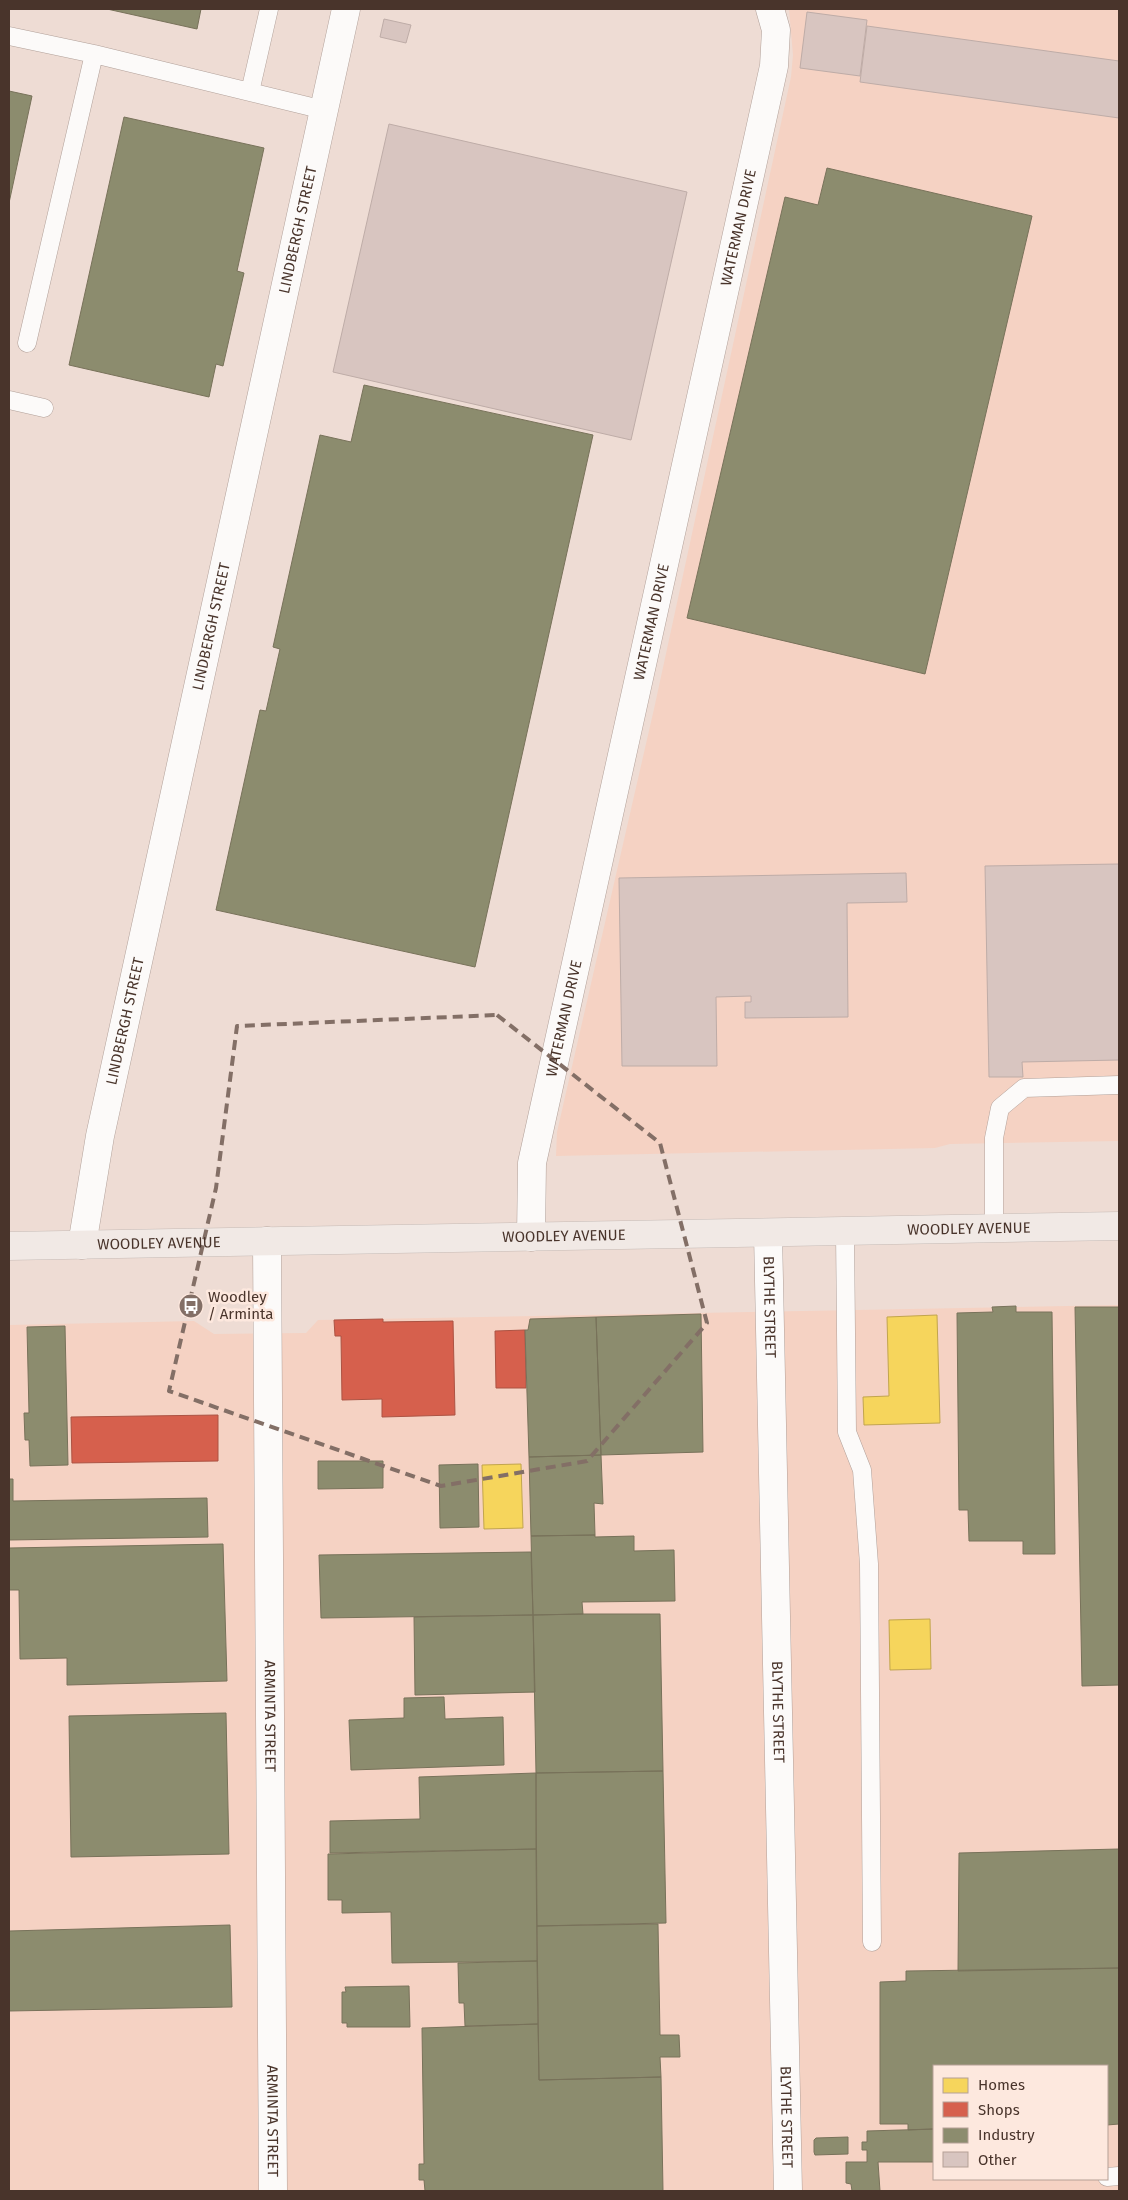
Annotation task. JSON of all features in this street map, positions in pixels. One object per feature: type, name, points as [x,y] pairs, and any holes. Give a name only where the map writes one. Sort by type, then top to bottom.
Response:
[{"type":"main road","name":"WOODLEY AVENUE","points":[[9,1246],[1119,1226]]},
{"type":"street","name":"LINDBERGH STREET","points":[[82,1245],[100,1136],[346,9]]},
{"type":"street","name":"WATERMAN DRIVE","points":[[531,1237],[532,1163],[774,66],[776,30],[770,9]]},
{"type":"street","name":"BLYTHE STREET","points":[[768,1233],[788,2191]]},
{"type":"street","name":"ARMINTA STREET","points":[[267,1241],[273,2191]]},
{"type":"lane","points":[[250,92],[269,9]]},
{"type":"lane","points":[[9,36],[94,54],[324,110]]},
{"type":"lane","points":[[27,343],[94,54]]},
{"type":"lane","points":[[9,400],[44,408]]},
{"type":"lane","points":[[994,1228],[994,1138],[1000,1108],[1024,1088],[1119,1085]]},
{"type":"lane","points":[[845,1232],[847,1432],[862,1470],[869,1564],[872,1942]]},
{"type":"highlighted area","points":[[497,1015],[660,1143],[707,1323],[587,1461],[441,1486],[169,1391],[216,1188],[237,1026]]},
{"type":"shaded area","points":[[789,9],[1119,9],[1119,1141],[950,1144],[935,1148],[556,1156],[557,1132],[654,709],[791,77],[793,55]]},
{"type":"shaded area","points":[[1119,1305],[1119,2191],[9,2191],[9,1325],[194,1321],[214,1334],[306,1333],[318,1320]]},
{"type":"building: Homes","points":[[937,1315],[940,1423],[864,1425],[863,1397],[889,1396],[887,1317]]},
{"type":"building: Homes","points":[[521,1464],[523,1528],[484,1529],[482,1465]]},
{"type":"building: Homes","points":[[930,1619],[931,1669],[890,1670],[889,1620]]},
{"type":"building: Shops","points":[[383,1319],[383,1322],[453,1321],[455,1415],[382,1417],[382,1399],[342,1400],[341,1336],[335,1336],[334,1320]]},
{"type":"building: Shops","points":[[525,1330],[526,1388],[496,1388],[495,1331]]},
{"type":"building: Shops","points":[[218,1415],[218,1461],[72,1463],[71,1417]]},
{"type":"building: Industry","points":[[107,9],[201,9],[197,29]]},
{"type":"building: Industry","points":[[9,91],[32,96],[9,203]]},
{"type":"building: Industry","points":[[124,117],[264,148],[237,271],[244,273],[223,366],[216,364],[209,397],[69,365]]},
{"type":"building: Industry","points":[[827,168],[1032,216],[925,674],[687,618],[785,197],[818,205]]},
{"type":"building: Industry","points":[[364,385],[593,435],[475,967],[216,910],[260,710],[266,711],[280,649],[273,647],[320,435],[351,442]]},
{"type":"building: Industry","points":[[1016,1306],[1016,1312],[1052,1312],[1055,1554],[1023,1554],[1023,1541],[969,1541],[968,1510],[959,1510],[957,1313],[993,1312],[992,1307]]},
{"type":"building: Industry","points":[[1075,1307],[1119,1307],[1119,1685],[1082,1686]]},
{"type":"building: Industry","points":[[701,1314],[703,1452],[601,1455],[596,1317]]},
{"type":"building: Industry","points":[[596,1317],[601,1455],[529,1457],[525,1330],[528,1330],[530,1319]]},
{"type":"building: Industry","points":[[65,1326],[68,1465],[30,1466],[29,1440],[25,1440],[24,1413],[29,1413],[27,1327]]},
{"type":"building: Industry","points":[[601,1455],[603,1504],[594,1503],[595,1535],[531,1536],[529,1457]]},
{"type":"building: Industry","points":[[318,1461],[383,1461],[383,1488],[318,1489]]},
{"type":"building: Industry","points":[[478,1464],[479,1527],[440,1528],[439,1465]]},
{"type":"building: Industry","points":[[9,1479],[13,1479],[13,1501],[207,1498],[208,1537],[9,1540]]},
{"type":"building: Industry","points":[[595,1535],[595,1537],[634,1536],[634,1551],[674,1550],[675,1601],[582,1602],[583,1614],[533,1615],[531,1536]]},
{"type":"building: Industry","points":[[223,1544],[227,1681],[67,1685],[67,1658],[20,1659],[19,1590],[9,1590],[9,1548]]},
{"type":"building: Industry","points":[[531,1552],[533,1615],[321,1618],[319,1555]]},
{"type":"building: Industry","points":[[660,1614],[663,1771],[536,1773],[533,1615]]},
{"type":"building: Industry","points":[[533,1615],[535,1692],[415,1695],[414,1617]]},
{"type":"building: Industry","points":[[444,1697],[445,1719],[503,1717],[504,1765],[351,1770],[349,1720],[404,1718],[404,1698]]},
{"type":"building: Industry","points":[[226,1713],[229,1854],[71,1857],[69,1716]]},
{"type":"building: Industry","points":[[663,1771],[666,1923],[537,1926],[536,1773]]},
{"type":"building: Industry","points":[[536,1773],[536,1849],[330,1853],[330,1821],[420,1819],[419,1777]]},
{"type":"building: Industry","points":[[536,1849],[537,1961],[392,1963],[391,1912],[342,1913],[342,1900],[328,1900],[328,1854]]},
{"type":"building: Industry","points":[[1119,1849],[1119,1968],[958,1971],[959,1853]]},
{"type":"building: Industry","points":[[658,1924],[660,2035],[679,2035],[680,2057],[660,2057],[661,2077],[539,2080],[537,1926]]},
{"type":"building: Industry","points":[[230,1925],[232,2007],[9,2011],[9,1931]]},
{"type":"building: Industry","points":[[537,1961],[538,2024],[465,2026],[464,2003],[459,2003],[458,1963]]},
{"type":"building: Industry","points":[[1119,1968],[1119,2124],[1108,2125],[1108,2065],[933,2065],[933,2129],[908,2130],[908,2124],[880,2124],[880,1982],[906,1981],[906,1971]]},
{"type":"building: Industry","points":[[409,1986],[410,2027],[347,2027],[347,2023],[342,2023],[342,1992],[346,1992],[345,1987]]},
{"type":"building: Industry","points":[[538,2024],[539,2080],[661,2077],[663,2191],[425,2191],[424,2180],[419,2180],[419,2164],[424,2164],[422,2028]]},
{"type":"building: Industry","points":[[933,2129],[933,2162],[878,2162],[880,2191],[852,2191],[851,2184],[846,2183],[846,2162],[867,2162],[867,2150],[862,2150],[862,2142],[867,2142],[867,2131]]},
{"type":"building: Industry","points":[[848,2137],[848,2154],[815,2155],[814,2140],[816,2138]]},
{"type":"building: Other","points":[[807,12],[867,20],[860,76],[800,68]]},
{"type":"building: Other","points":[[384,19],[411,25],[406,43],[380,37]]},
{"type":"building: Other","points":[[867,26],[1119,61],[1119,118],[860,82]]},
{"type":"building: Other","points":[[389,124],[687,192],[631,440],[333,372]]},
{"type":"building: Other","points":[[1119,864],[1119,1060],[1022,1062],[1023,1077],[989,1077],[985,866]]},
{"type":"building: Other","points":[[906,873],[907,902],[847,903],[848,1017],[745,1018],[745,1002],[751,1002],[751,996],[716,997],[717,1066],[622,1066],[619,878]]},
{"type":"place","name":"Woodley / Arminta","points":[[191,1306]]}]
